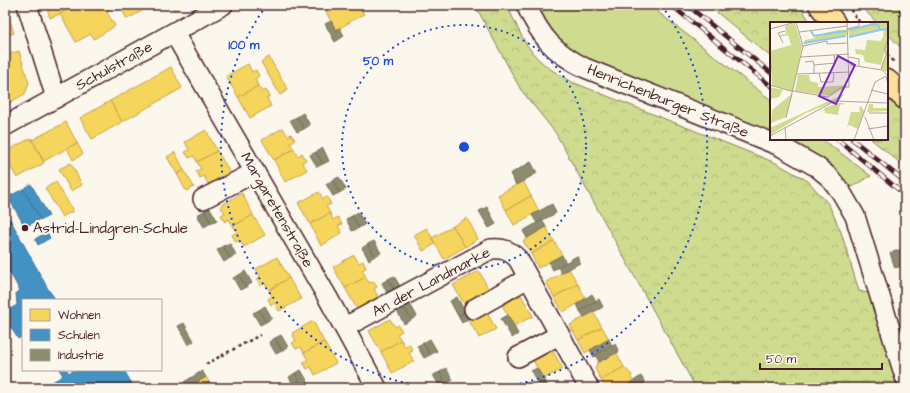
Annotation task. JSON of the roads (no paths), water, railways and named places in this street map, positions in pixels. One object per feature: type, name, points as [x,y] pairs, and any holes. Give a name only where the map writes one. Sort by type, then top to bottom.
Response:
[{"type":"main road","points":[[820,5],[833,22]]},
{"type":"main road","points":[[888,82],[905,98]]},
{"type":"street","points":[[27,5],[56,98]]},
{"type":"street","name":"Schulstraße","points":[[5,126],[224,5]]},
{"type":"street","name":"Henrichenburger Straße","points":[[526,5],[544,38],[567,59],[585,68],[780,146],[817,167],[829,177],[841,192],[855,216],[905,377]]},
{"type":"street","name":"Margaretenstraße","points":[[174,33],[344,327],[377,388]]},
{"type":"street","points":[[203,199],[255,172]]},
{"type":"street","name":"An der Landmarke","points":[[344,327],[491,249],[500,248],[510,251],[518,259],[587,388]]},
{"type":"street","points":[[474,309],[528,278]]},
{"type":"street","points":[[518,357],[559,335]]},
{"type":"railway","points":[[671,5],[770,85]]},
{"type":"railway","points":[[687,5],[770,72]]},
{"type":"railway","points":[[838,140],[905,195]]},
{"type":"railway","points":[[853,140],[905,182]]},
{"type":"place","name":"Astrid-Lindgren-Schule","points":[[25,228]]}]
